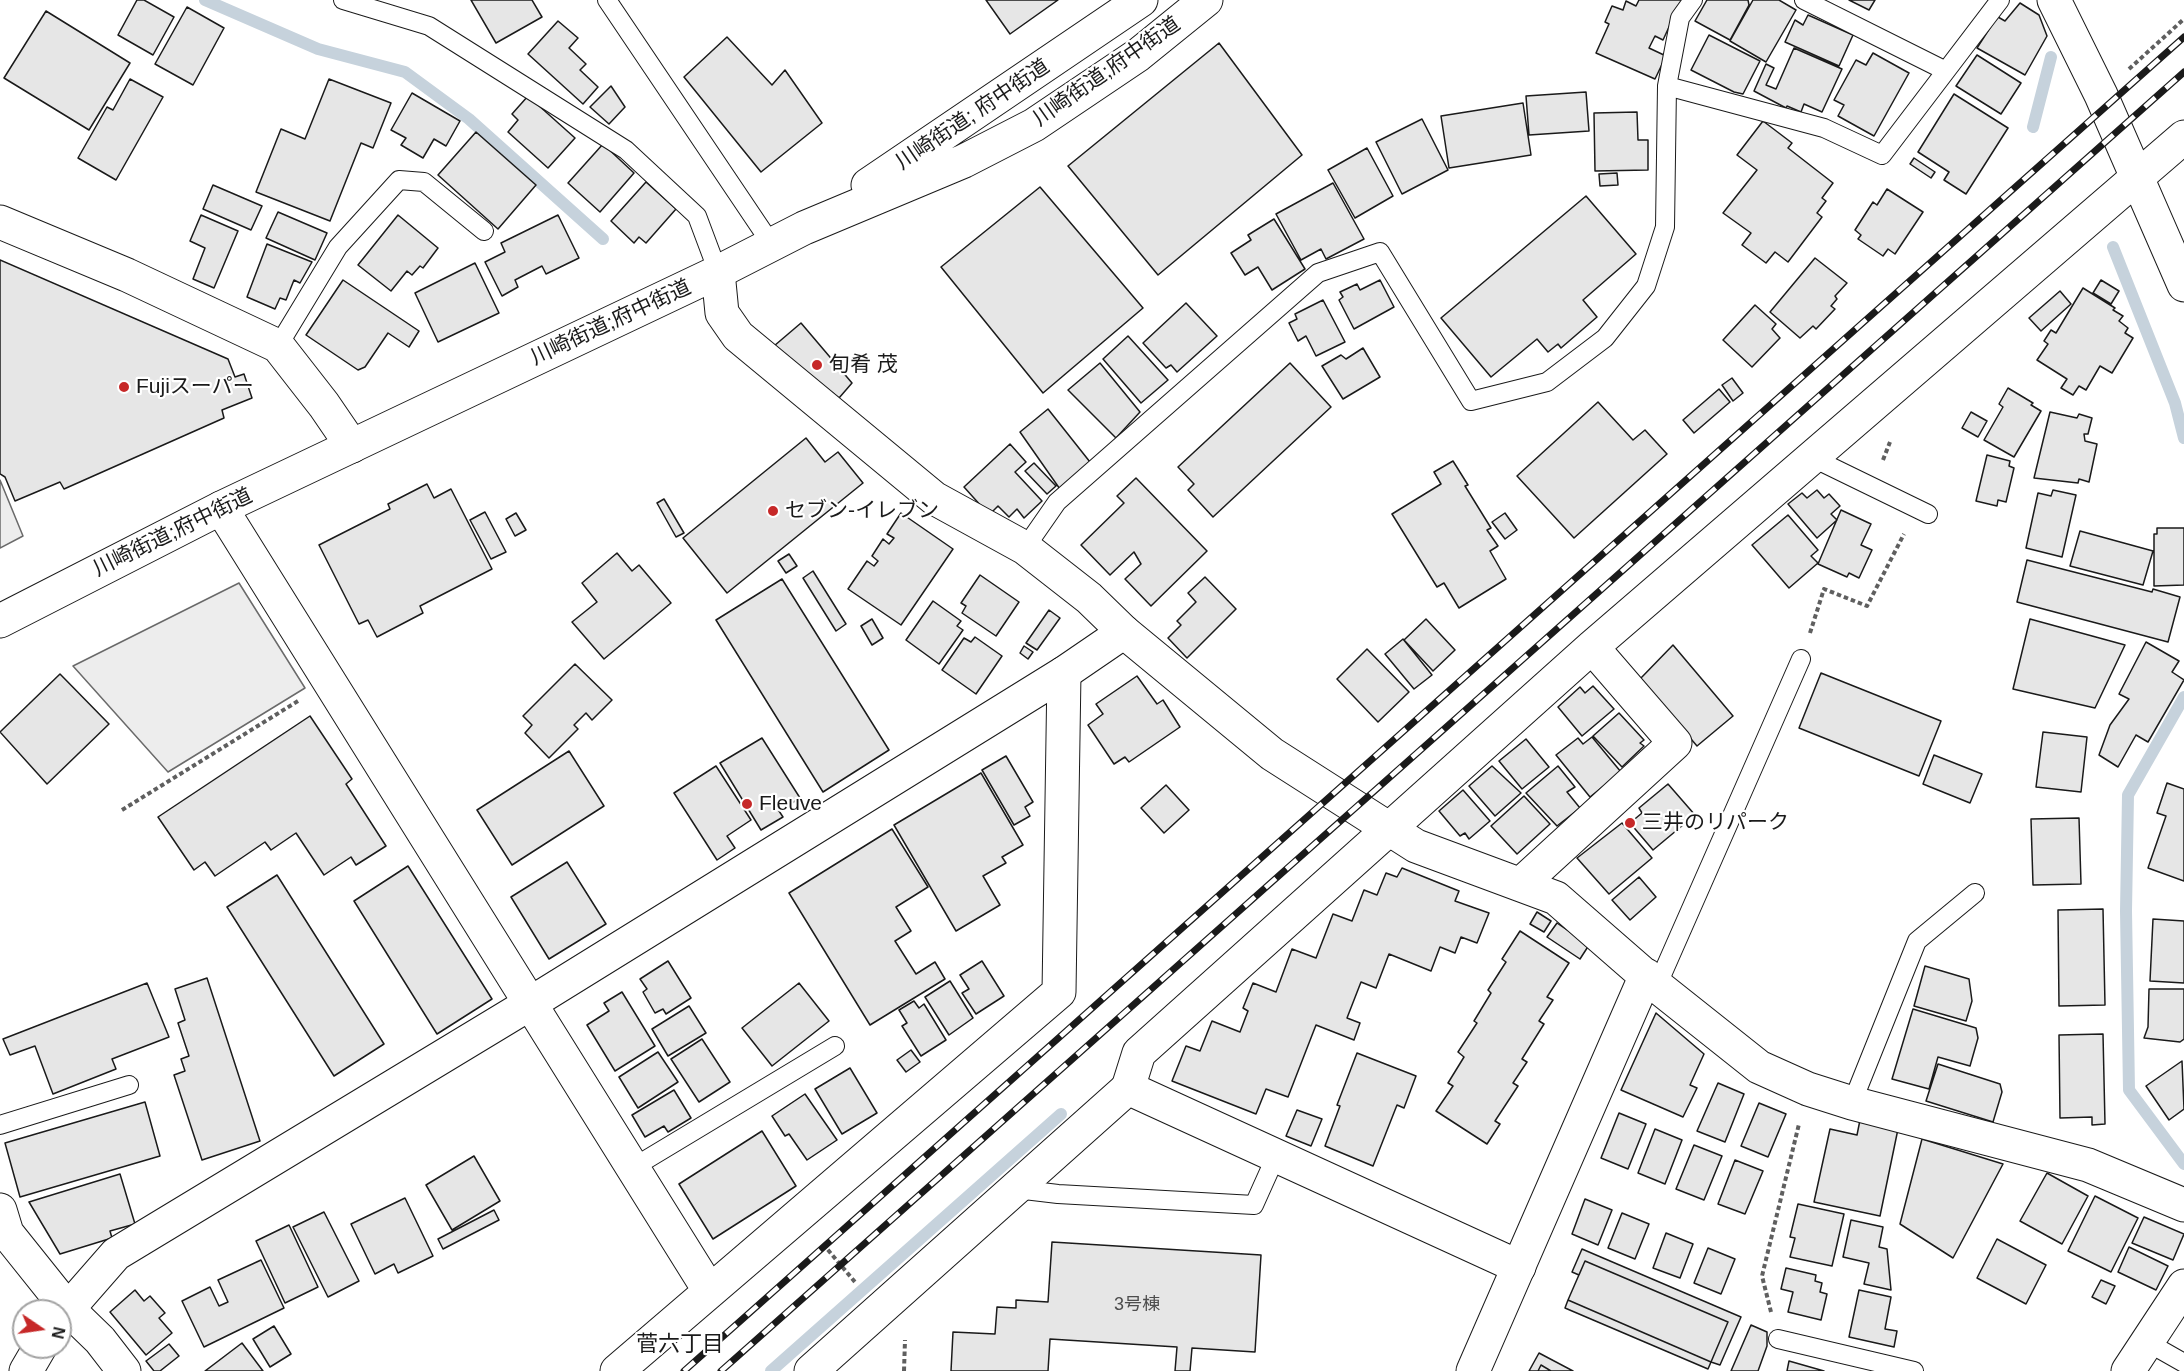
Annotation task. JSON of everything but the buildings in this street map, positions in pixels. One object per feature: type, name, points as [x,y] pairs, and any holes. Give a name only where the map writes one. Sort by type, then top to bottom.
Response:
[{"type":"street","name":"川崎街道; 府中街道","points":[[804,228],[1141,0]]},
{"type":"street","name":"川崎街道;府中街道","points":[[0,621],[221,508],[718,272],[804,228],[964,160],[1034,125],[1138,55],[1206,0]]},
{"type":"street","points":[[2054,0],[2101,95],[2184,285]]},
{"type":"street","points":[[811,1371],[1128,1088],[1139,1053],[1387,830],[1592,647],[2184,137]]},
{"type":"street","points":[[0,222],[127,276],[278,346],[324,405],[352,446]]},
{"type":"street","points":[[718,272],[722,313],[738,336],[934,498],[1025,548],[1089,598],[1124,632],[1272,754],[1387,830],[1416,846],[1556,898],[1651,980],[1759,1067],[1808,1089],[1852,1103],[2088,1165],[2184,1205]]},
{"type":"street","points":[[221,508],[710,1290]]},
{"type":"street","points":[[72,1303],[116,1254],[531,1003],[1064,673],[1124,632]]},
{"type":"street","points":[[1521,884],[1675,743],[1592,647]]},
{"type":"street","points":[[617,1371],[1059,992],[1064,673]]},
{"type":"street","points":[[1473,1371],[1651,980]]},
{"type":"street","points":[[1128,1088],[1519,1267]]},
{"type":"street","points":[[0,1210],[7,1233],[53,1299]]},
{"type":"street","points":[[2128,1371],[2184,1286]]},
{"type":"street","points":[[72,1320],[100,1340],[124,1371]]},
{"type":"lane","points":[[343,0],[429,26],[626,150],[697,216],[718,272]]},
{"type":"lane","points":[[607,0],[772,245]]},
{"type":"lane","points":[[1025,548],[1057,502],[1285,299],[1318,273],[1380,252],[1472,402],[1547,382],[1605,338],[1646,285],[1665,227],[1667,86],[1680,18],[1693,0]]},
{"type":"lane","points":[[1804,0],[1944,70]]},
{"type":"lane","points":[[1667,86],[1824,128],[1882,156],[1944,70],[2000,0]]},
{"type":"lane","points":[[278,346],[338,247],[399,180],[424,182],[484,231]]},
{"type":"lane","points":[[1813,458],[1922,512]]},
{"type":"lane","points":[[1651,980],[1801,659]]},
{"type":"lane","points":[[1852,1103],[1917,941],[1975,893]]},
{"type":"lane","points":[[634,1167],[835,1046]]},
{"type":"lane","points":[[0,1125],[129,1084]]},
{"type":"lane","points":[[1016,1189],[1058,1194],[1254,1205],[1276,1156]]},
{"type":"lane","points":[[1778,1339],[1914,1371]]},
{"type":"lane","points":[[2147,1342],[2181,1361]]},
{"type":"path","points":[[2101,95],[2184,19]]},
{"type":"path","points":[[1879,470],[1893,433]]},
{"type":"path","points":[[1801,659],[1824,590],[1867,606],[1922,512]]},
{"type":"path","points":[[122,810],[329,681]]},
{"type":"path","points":[[1778,1339],[1762,1276],[1808,1089]]},
{"type":"shaded area","points":[[0,480],[23,536],[0,548]]},
{"type":"shaded area","points":[[239,583],[305,688],[168,772],[73,666]]},
{"type":"waterway","points":[[205,0],[318,49],[405,72],[469,119],[603,239]]},
{"type":"waterway","points":[[2033,127],[2051,57]]},
{"type":"waterway","points":[[2113,247],[2175,403],[2184,438]]},
{"type":"waterway","points":[[2184,697],[2128,795],[2126,911],[2129,1090],[2184,1164]]},
{"type":"waterway","points":[[771,1371],[1061,1114]]},
{"type":"railway","points":[[684,1371],[2184,37]]},
{"type":"railway","points":[[721,1371],[2184,72]]},
{"type":"place","name":"旬肴 茂","points":[[817,365]]},
{"type":"place","name":"Fujiスーパー","points":[[124,387]]},
{"type":"place","name":"セブン-イレブン","points":[[773,511]]},
{"type":"place","name":"Fleuve","points":[[747,804]]},
{"type":"place","name":"三井のリパーク","points":[[1630,823]]},
{"type":"district","name":"菅六丁目","points":[[680,1345]]}]
